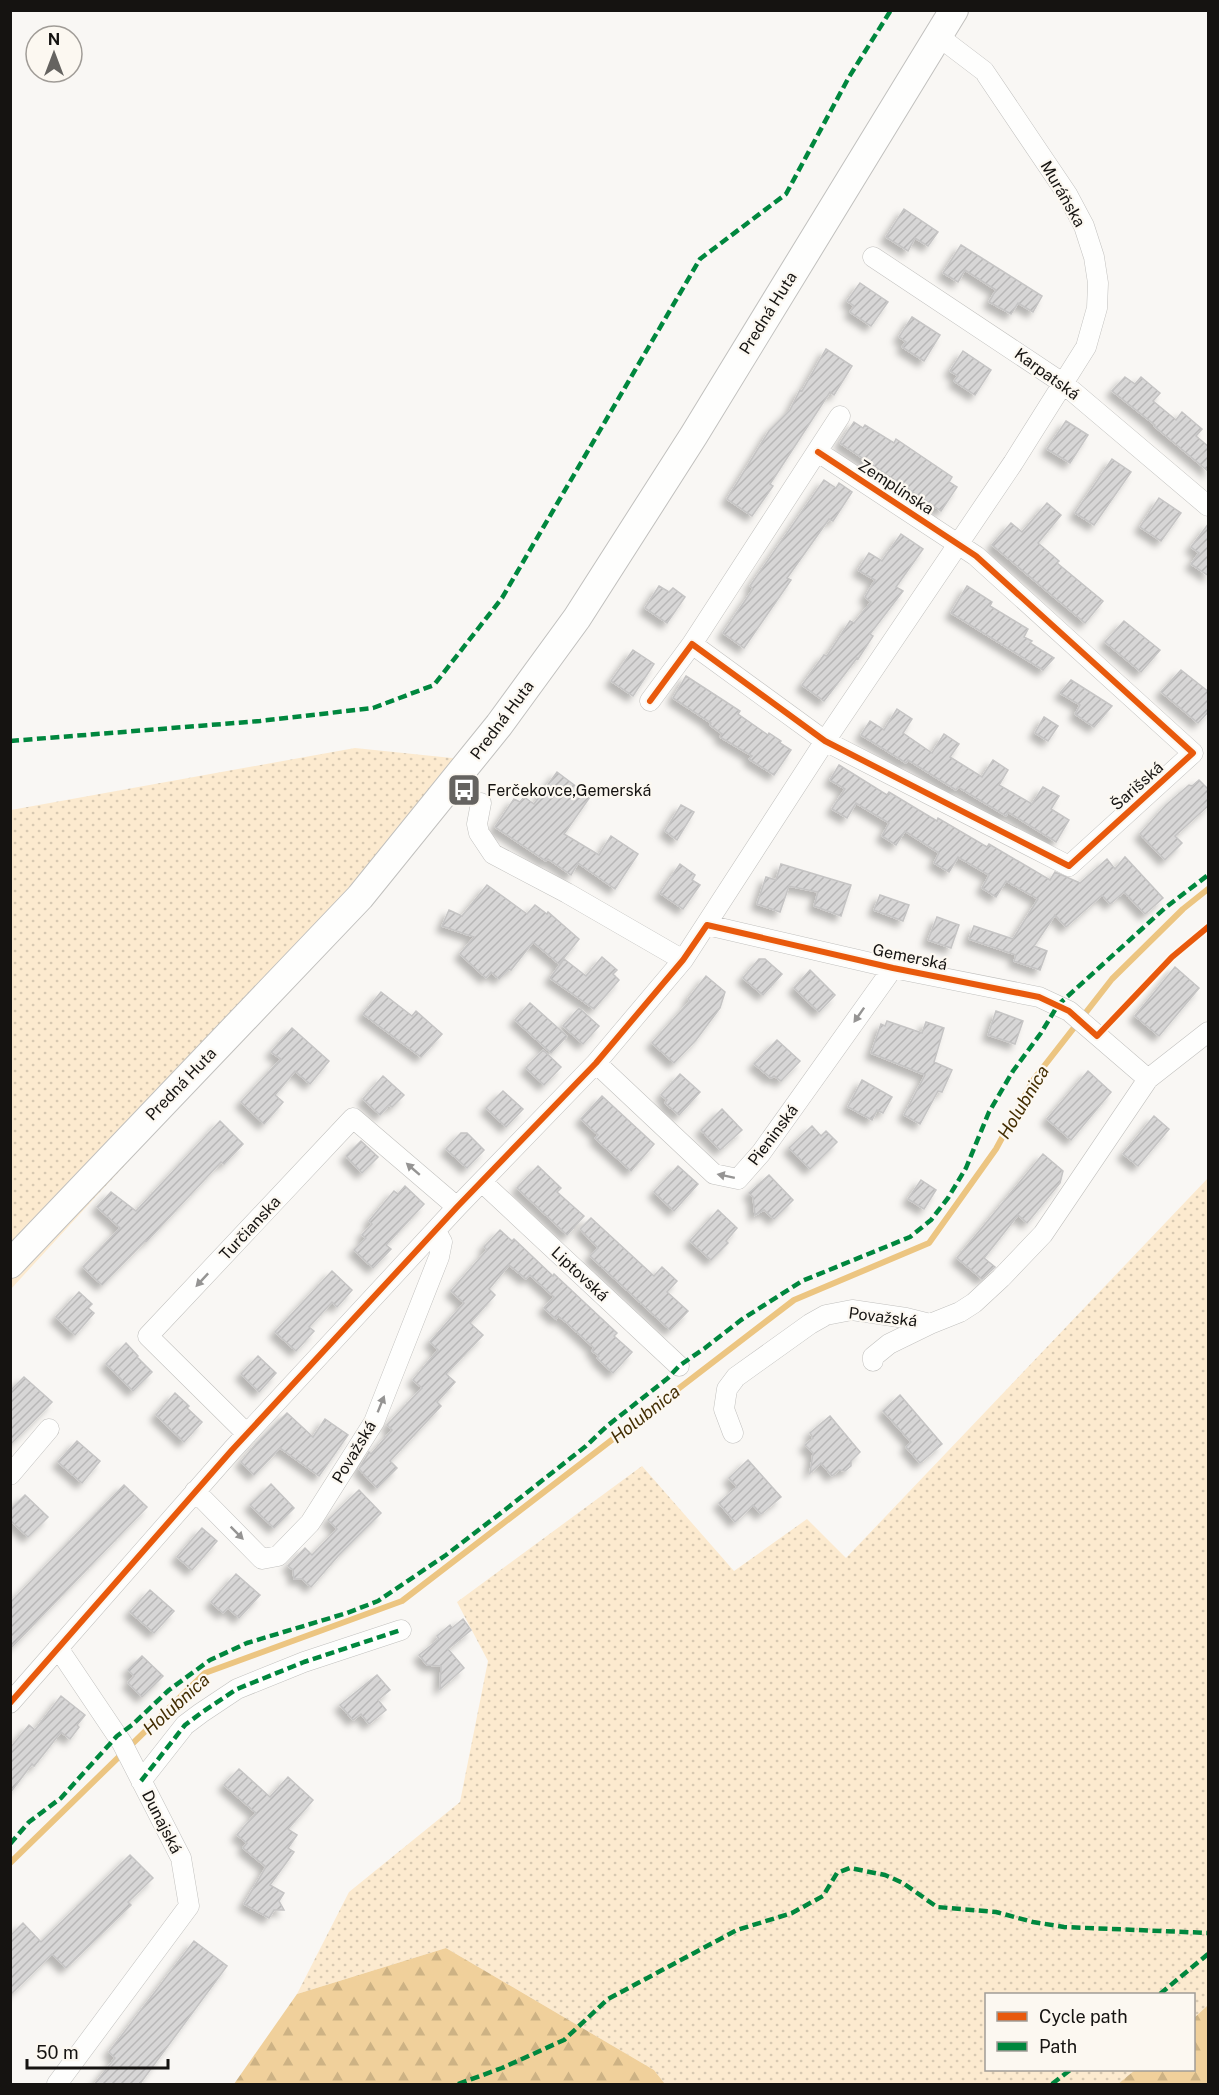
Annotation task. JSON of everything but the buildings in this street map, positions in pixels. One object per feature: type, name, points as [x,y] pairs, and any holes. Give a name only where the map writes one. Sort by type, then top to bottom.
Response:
[{"type":"main road","name":"Predná Huta","points":[[10,1264],[360,897],[499,725],[577,618],[694,435],[954,10]]},
{"type":"street","name":"Muráňska","points":[[14,1691],[58,1648],[195,1491],[457,1207],[596,1064],[682,960],[825,741],[959,544],[1086,347],[1096,308],[1098,282],[1094,256],[1084,226],[1067,194],[984,71],[938,36]]},
{"type":"street","name":"Karpatská","points":[[873,257],[1064,384],[1209,506]]},
{"type":"street","points":[[650,701],[692,644],[840,416]]},
{"type":"street","name":"Zemplínska","points":[[818,452],[959,544]]},
{"type":"street","name":"Šarišská","points":[[825,741],[1069,866],[1193,753],[976,556],[959,544]]},
{"type":"street","points":[[692,644],[825,741]]},
{"type":"street","points":[[481,803],[477,824],[479,833],[493,854],[567,893],[682,960]]},
{"type":"street","name":"Gemerská","points":[[707,925],[893,968],[1039,997],[1070,1011],[1148,1079]]},
{"type":"street","name":"Pieninská","points":[[596,1064],[714,1174],[738,1179],[761,1154],[893,968]]},
{"type":"street","points":[[873,1361],[873,1356],[889,1344],[960,1312],[974,1303],[1001,1278],[1043,1234],[1148,1079],[1209,1032]]},
{"type":"street","name":"Turčianska","points":[[247,1434],[148,1336],[353,1118],[457,1207]]},
{"type":"street","name":"Liptovská","points":[[482,1182],[679,1366]]},
{"type":"street","name":"Považská","points":[[195,1491],[262,1559],[278,1556],[310,1523],[374,1422],[442,1248],[436,1231]]},
{"type":"street","points":[[398,1272],[425,1292]]},
{"type":"street","name":"Považská","points":[[733,1433],[724,1409],[727,1389],[731,1383],[736,1377],[810,1324],[826,1316],[852,1310],[930,1324]]},
{"type":"street","points":[[10,1475],[49,1429]]},
{"type":"street","points":[[138,1775],[159,1761],[185,1725],[237,1689],[304,1662],[401,1630]]},
{"type":"street","name":"Dunajská","points":[[57,2085],[189,1906],[181,1858],[122,1743],[58,1648]]},
{"type":"shaded area","points":[[355,748],[481,761],[437,825],[11,1289],[11,810]]},
{"type":"shaded area","points":[[1208,1178],[1208,2005],[1195,2017],[1195,1993],[985,1993],[985,2071],[1134,2071],[1118,2084],[665,2084],[654,2070],[446,1948],[297,1994],[349,1892],[460,1802],[488,1661],[457,1602],[642,1466],[734,1571],[807,1519],[846,1558]]},
{"type":"green space","points":[[446,1948],[654,2070],[665,2084],[234,2084],[297,1994]]},
{"type":"green space","points":[[1208,2005],[1208,2084],[1118,2084],[1134,2071],[1195,2071],[1195,2017]]},
{"type":"waterway","name":"Holubnica","points":[[10,1863],[205,1673],[402,1601],[794,1300],[929,1243],[996,1149],[1034,1079],[1112,979],[1183,909],[1208,889]]},
{"type":"marked path","points":[[10,741],[260,721],[373,708],[434,685],[502,598],[700,259],[786,194],[849,77],[891,10]]},
{"type":"marked path","points":[[10,1844],[29,1822],[61,1798],[117,1736],[169,1690],[210,1660],[247,1643],[347,1613],[378,1601],[446,1555],[506,1509],[586,1446],[607,1426],[668,1378],[679,1366],[741,1320],[802,1281],[910,1237],[931,1220],[948,1198],[966,1168],[989,1112],[1013,1071],[1058,1005],[1165,908],[1208,875]]},
{"type":"marked path","points":[[141,1781],[185,1725],[237,1689],[304,1662],[401,1630]]},
{"type":"marked path","points":[[458,2084],[502,2068],[564,2040],[608,1999],[737,1930],[792,1913],[823,1896],[837,1873],[850,1868],[885,1875],[903,1883],[937,1907],[996,1912],[1064,1927],[1208,1933]]},
{"type":"marked path","points":[[1161,1993],[1208,1954]]},
{"type":"marked path","points":[[1052,2084],[1069,2071]]},
{"type":"cycle path","points":[[650,701],[692,644],[825,741],[1069,866],[1193,753],[976,556],[818,452]]},
{"type":"cycle path","points":[[10,1703],[232,1450],[457,1207],[596,1063],[683,960],[707,925],[893,968],[1039,997],[1069,1011],[1097,1036],[1172,957],[1208,927]]},
{"type":"place","name":"Ferčekovce,Gemerská","points":[[464,790]]}]
